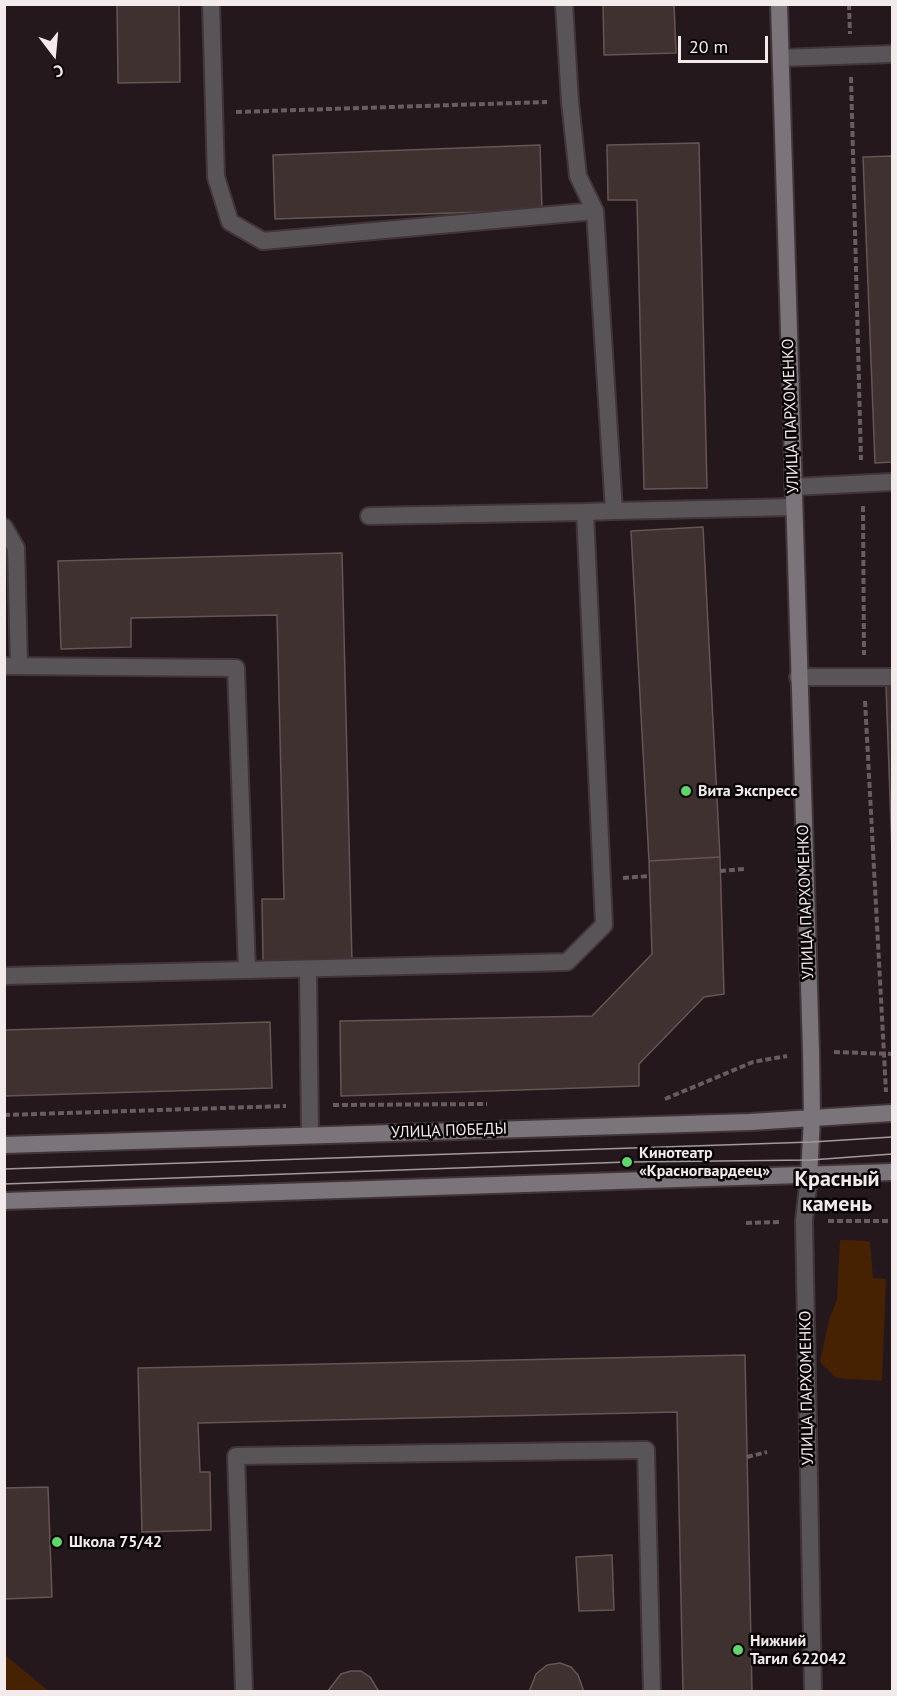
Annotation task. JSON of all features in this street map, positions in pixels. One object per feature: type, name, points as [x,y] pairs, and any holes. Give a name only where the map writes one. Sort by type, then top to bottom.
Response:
[{"type":"main road","name":"УЛИЦА ПАРХОМЕНКО","points":[[779,4],[811,1051],[812,1117],[809,1177]]},
{"type":"main road","name":"УЛИЦА ПОБЕДЫ","points":[[4,1145],[738,1123],[889,1113]]},
{"type":"main road","points":[[4,1201],[809,1177],[892,1172]]},
{"type":"street","points":[[211,4],[216,177],[230,222],[263,241],[596,211]]},
{"type":"street","points":[[564,4],[570,102],[578,176],[596,211],[614,511]]},
{"type":"street","points":[[781,58],[892,54]]},
{"type":"street","points":[[793,487],[892,482]]},
{"type":"street","points":[[369,516],[794,507]]},
{"type":"street","points":[[4,976],[567,962],[604,925],[585,512]]},
{"type":"street","points":[[4,527],[16,548],[12,666],[236,668],[247,970]]},
{"type":"street","points":[[798,677],[892,677]]},
{"type":"street","points":[[308,970],[310,1135]]},
{"type":"street","name":"УЛИЦА ПАРХОМЕНКО","points":[[809,1177],[804,1221],[813,1692]]},
{"type":"street","points":[[244,1692],[236,1456],[645,1450],[652,1692]]},
{"type":"path","points":[[849,4],[862,484],[864,678],[889,1113]]},
{"type":"path","points":[[215,113],[570,102]]},
{"type":"path","points":[[720,871],[745,869]]},
{"type":"path","points":[[656,1103],[753,1062],[811,1051],[892,1054]]},
{"type":"path","points":[[4,1115],[311,1105],[489,1104]]},
{"type":"path","points":[[747,1457],[767,1452]]},
{"type":"shaded area","points":[[840,1240],[870,1241],[873,1278],[886,1279],[882,1381],[836,1378],[820,1362],[829,1320],[837,1299]]},
{"type":"shaded area","points":[[5,1655],[46,1689],[47,1691],[5,1691]]},
{"type":"building","points":[[117,4],[179,4],[180,82],[118,83]]},
{"type":"building","points":[[603,4],[674,4],[676,53],[604,55]]},
{"type":"building","points":[[699,143],[707,488],[644,489],[637,200],[608,200],[607,145]]},
{"type":"building","points":[[540,145],[542,210],[275,219],[273,155]]},
{"type":"building","points":[[892,156],[892,462],[875,463],[863,157]]},
{"type":"building","points":[[703,527],[720,857],[649,861],[631,531]]},
{"type":"building","points":[[342,553],[352,962],[263,964],[262,899],[284,899],[277,615],[131,618],[131,647],[61,649],[58,561]]},
{"type":"building","points":[[886,685],[892,685],[892,853]]},
{"type":"building","points":[[720,857],[724,994],[704,997],[639,1064],[639,1086],[341,1096],[340,1021],[592,1016],[652,954],[649,861]]},
{"type":"building","points":[[270,1022],[272,1088],[4,1096],[4,1030]]},
{"type":"building","points":[[745,1355],[752,1692],[683,1692],[677,1412],[198,1423],[200,1472],[210,1472],[211,1530],[142,1532],[138,1368]]},
{"type":"building","points":[[48,1487],[52,1597],[4,1599],[4,1488]]},
{"type":"building","points":[[612,1555],[614,1610],[579,1611],[576,1557]]},
{"type":"building","points":[[560,1663],[571,1667],[578,1675],[584,1692],[529,1692],[536,1674],[547,1665]]},
{"type":"building","points":[[361,1671],[370,1677],[379,1692],[327,1692],[341,1674]]},
{"type":"tram line","points":[[4,1169],[812,1142],[892,1137]]},
{"type":"tram line","points":[[4,1184],[627,1162],[811,1160],[892,1154]]},
{"type":"place","name":"Вита Экспресс","points":[[686,791]]},
{"type":"place","name":"Кинотеатр «Красногвардеец»","points":[[627,1162]]},
{"type":"place","name":"Школа 75/42","points":[[57,1542]]},
{"type":"place","name":"Нижний Тагил 622042","points":[[738,1650]]},
{"type":"district","name":"Красный камень","points":[[837,1192]]}]
